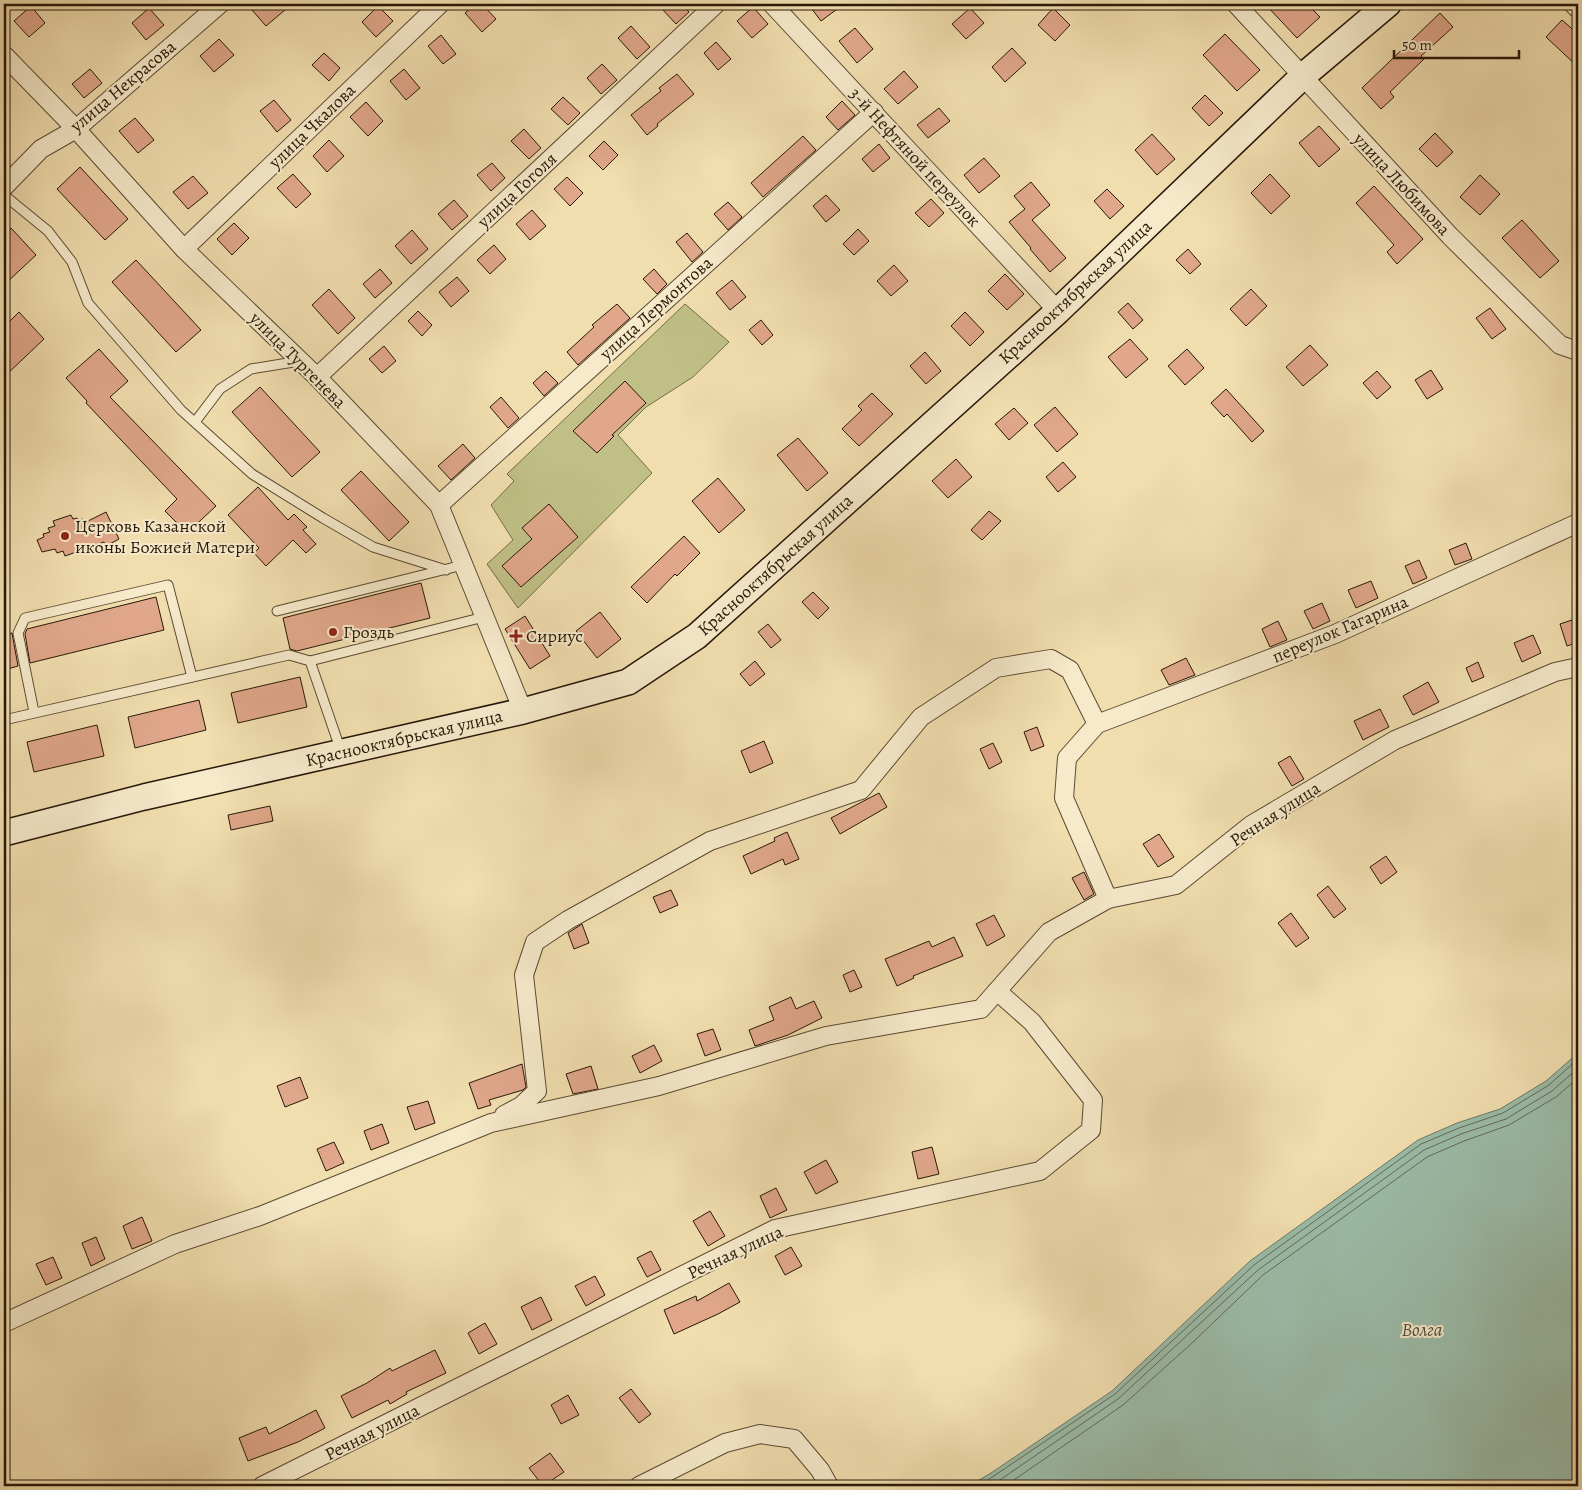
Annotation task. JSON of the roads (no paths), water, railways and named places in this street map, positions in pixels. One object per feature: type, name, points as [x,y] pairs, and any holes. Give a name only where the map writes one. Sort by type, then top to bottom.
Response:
[{"type":"street","name":"улица Некрасова","points":[[4,187],[41,149],[76,129],[220,4]]},
{"type":"street","name":"улица Чкалова","points":[[184,249],[440,4]]},
{"type":"street","name":"улица Гоголя","points":[[316,377],[716,4]]},
{"type":"street","name":"3-й Нефтяной переулок","points":[[772,4],[1058,311]]},
{"type":"street","name":"улица Любимова","points":[[1236,4],[1464,250],[1560,345],[1578,351]]},
{"type":"street","name":"Краснооктябрьская улица","points":[[4,833],[144,797],[523,711],[628,682],[697,636],[1058,311],[1303,76],[1388,4]]},
{"type":"street","points":[[1573,4],[1578,9]]},
{"type":"street","name":"улица Тургенева","points":[[4,55],[76,129],[184,249],[316,377],[439,505],[523,711]]},
{"type":"street","name":"улица Лермонтова","points":[[439,505],[874,112]]},
{"type":"street","name":"переулок Гагарина","points":[[1097,724],[1335,634],[1578,523]]},
{"type":"street","points":[[491,1123],[521,1106],[537,1091],[524,975],[534,942],[568,920],[710,840],[861,790],[921,717],[996,668],[1051,659],[1070,670],[1097,724],[1067,758],[1064,798],[1108,899]]},
{"type":"street","name":"Речная улица","points":[[4,1324],[175,1244],[260,1216],[491,1123],[659,1086],[826,1036],[981,1010],[1050,932],[1108,899],[1176,886],[1251,824],[1395,740],[1555,672],[1578,667]]},
{"type":"street","name":"Речная улица","points":[[262,1486],[775,1230],[1040,1170],[1091,1130],[1093,1100],[1032,1022],[997,991]]},
{"type":"street","points":[[639,1486],[725,1443],[760,1434],[794,1439],[820,1470],[829,1486]]},
{"type":"lane","points":[[4,195],[48,231],[72,262],[88,303],[180,410],[252,474],[373,548],[446,570]]},
{"type":"lane","points":[[195,422],[220,389],[251,369],[300,361]]},
{"type":"lane","points":[[277,612],[446,570],[463,564]]},
{"type":"lane","points":[[34,712],[18,633],[25,618],[168,585],[192,677]]},
{"type":"lane","points":[[4,720],[289,655],[310,661],[484,617]]},
{"type":"lane","points":[[310,661],[342,752]]},
{"type":"water","name":"Волга","points":[[1578,1053],[1578,1486],[969,1486],[1112,1391],[1250,1261],[1418,1140],[1457,1123],[1500,1109],[1546,1081]]},
{"type":"place","name":"Церковь Казанской иконы Божией Матери","points":[[65,536]]},
{"type":"place","name":"Гроздь","points":[[333,632]]},
{"type":"place","name":"Сириус","points":[[516,636]]}]
